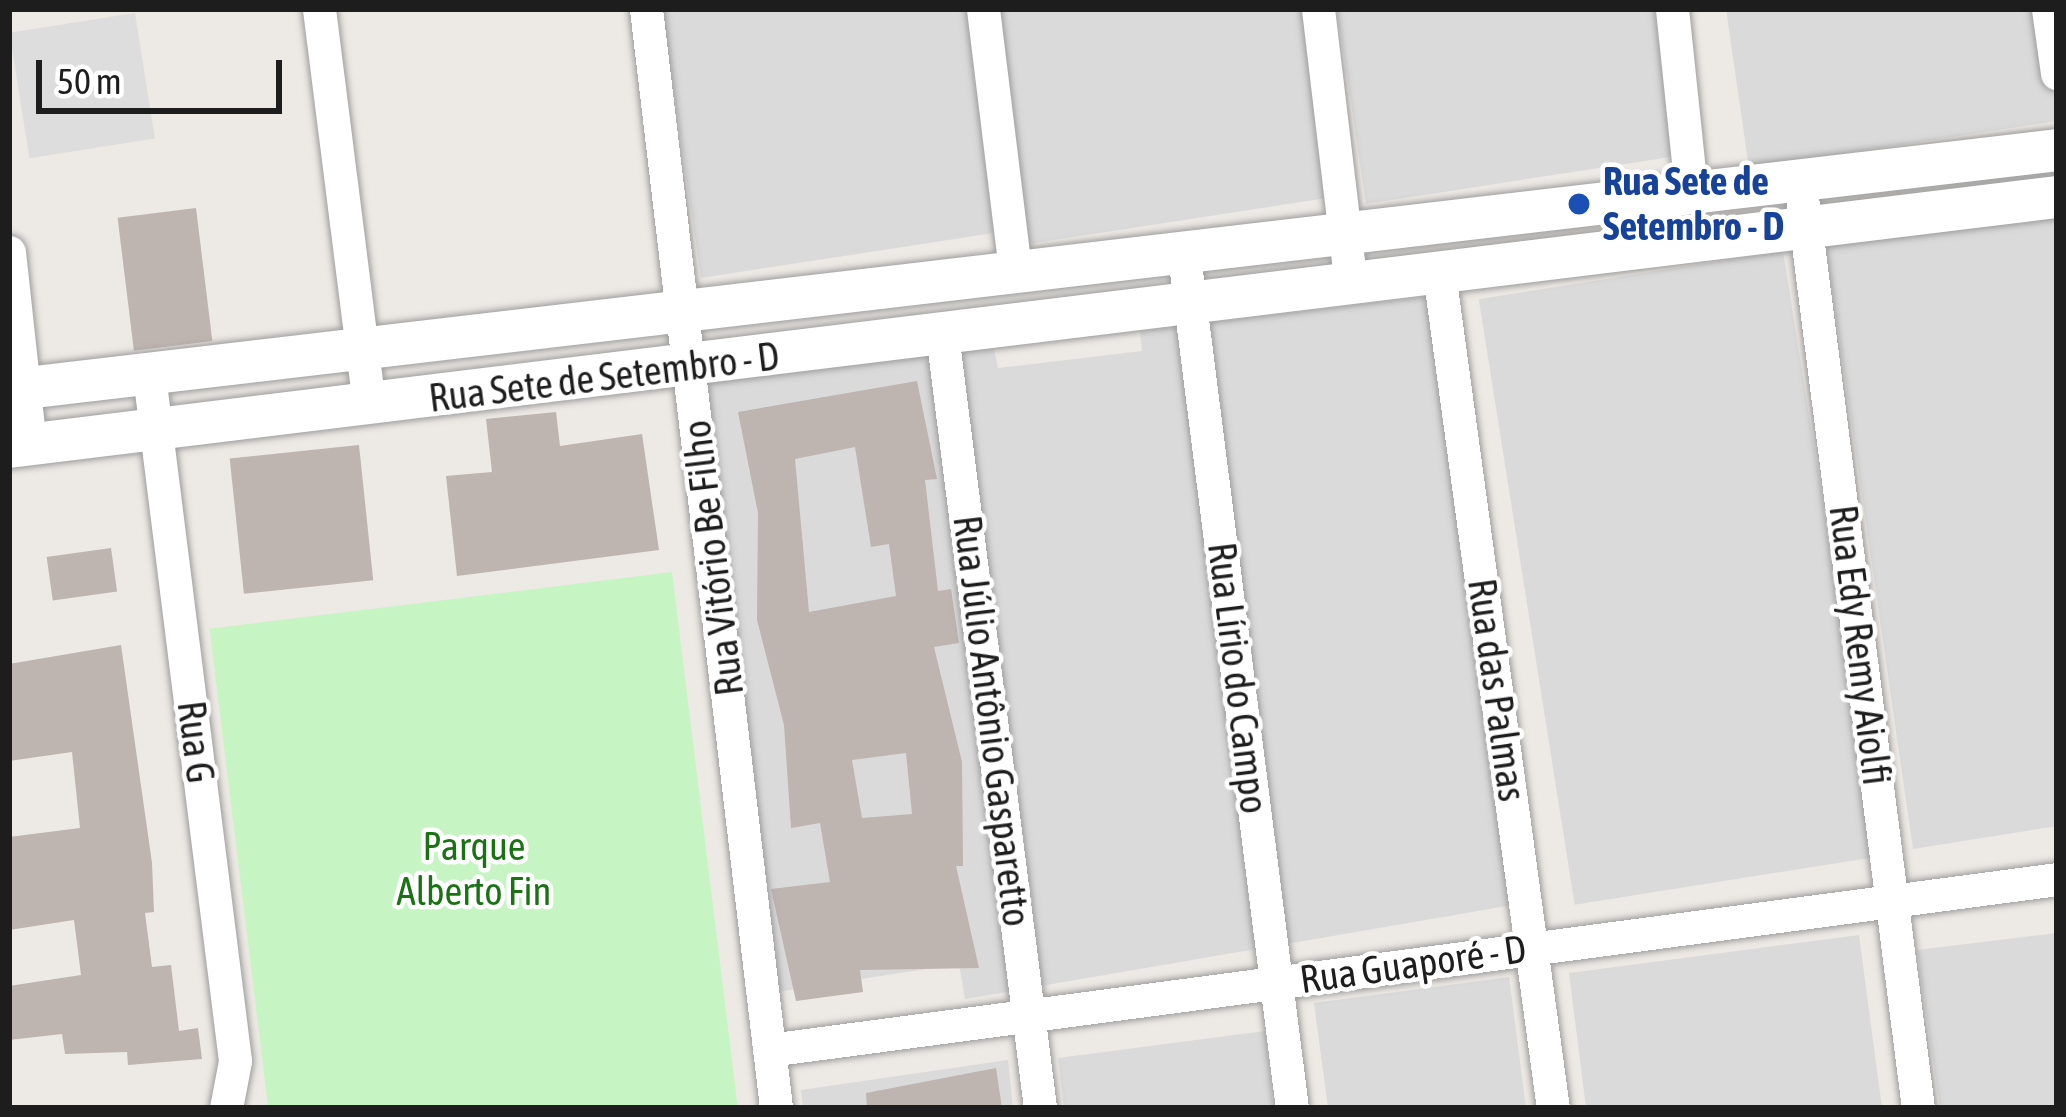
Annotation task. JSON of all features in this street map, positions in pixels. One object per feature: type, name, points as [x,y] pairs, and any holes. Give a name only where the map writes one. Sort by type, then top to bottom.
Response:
[{"type":"street","points":[[319,9],[369,404]]},
{"type":"street","name":"Rua Vitório Be Filho","points":[[646,9],[776,1108]]},
{"type":"street","points":[[983,9],[1015,271]]},
{"type":"street","points":[[1318,9],[1351,285]]},
{"type":"street","points":[[1672,9],[1691,191]]},
{"type":"street","points":[[2048,9],[2057,73]]},
{"type":"street","name":"Rua Sete de Setembro - D","points":[[17,389],[1015,271],[1346,227],[1800,182],[2057,150]]},
{"type":"street","name":"Rua Edy Remy Aiolfi","points":[[1800,182],[1918,1108]]},
{"type":"street","name":"Rua Sete de Setembro - D","points":[[20,446],[691,368],[1587,251],[2057,197]]},
{"type":"street","points":[[1579,204],[1587,251]]},
{"type":"street","name":"Rua Lírio do Campo","points":[[1183,248],[1292,1108]]},
{"type":"street","points":[[9,252],[20,446]]},
{"type":"street","name":"Rua das Palmas","points":[[1439,273],[1552,1108]]},
{"type":"street","name":"Rua Júlio Antônio Gasparetto","points":[[942,334],[1040,1108]]},
{"type":"street","points":[[458,335],[471,393]]},
{"type":"street","name":"Rua G","points":[[149,375],[235,1060],[226,1108]]},
{"type":"street","name":"Rua Guaporé - D","points":[[769,1050],[2057,879]]},
{"type":"shaded area","points":[[662,9],[978,9],[1013,230],[701,278]]},
{"type":"shaded area","points":[[986,9],[1303,9],[1333,197],[1021,245]]},
{"type":"shaded area","points":[[1337,9],[1654,9],[1677,156],[1366,204]]},
{"type":"shaded area","points":[[1726,9],[2044,9],[2057,121],[1749,168]]},
{"type":"shaded area","points":[[135,13],[155,138],[29,158],[10,33]]},
{"type":"shaded area","points":[[2057,203],[2057,826],[1913,849],[1824,232]]},
{"type":"shaded area","points":[[1783,251],[1879,856],[1575,905],[1479,299]]},
{"type":"shaded area","points":[[1446,294],[1542,900],[965,999],[959,964],[776,992],[687,376],[992,338],[998,368],[1142,351],[1140,331]]},
{"type":"shaded area","points":[[2057,933],[2057,1108],[1940,1108],[1917,950]]},
{"type":"shaded area","points":[[1859,935],[1882,1108],[1586,1108],[1569,973]]},
{"type":"shaded area","points":[[1509,977],[1526,1108],[1328,1108],[1314,1003]]},
{"type":"shaded area","points":[[1265,1031],[1273,1108],[1064,1108],[1058,1058]]},
{"type":"shaded area","points":[[1008,1060],[1013,1108],[803,1108],[801,1090]]},
{"type":"green space","name":"Parque Alberto Fin","points":[[672,572],[738,1108],[268,1108],[209,629]]},
{"type":"building","points":[[196,208],[212,341],[134,351],[118,218]]},
{"type":"building","points":[[917,381],[937,479],[925,480],[938,591],[951,589],[959,643],[934,647],[962,762],[963,866],[956,866],[979,968],[860,970],[863,992],[796,1001],[771,889],[830,882],[820,823],[791,828],[784,725],[757,620],[758,513],[738,412]],"holes":[[[855,447],[871,547],[889,544],[896,596],[809,612],[795,459]],[[906,753],[912,814],[862,818],[852,760]]]},
{"type":"building","points":[[556,412],[560,446],[642,434],[659,550],[457,576],[446,476],[492,472],[486,419]]},
{"type":"building","points":[[359,445],[373,580],[244,594],[230,459]]},
{"type":"building","points":[[111,548],[117,592],[53,601],[47,557]]},
{"type":"building","points":[[121,645],[152,863],[154,912],[145,913],[152,967],[171,965],[179,1031],[198,1028],[202,1059],[128,1065],[127,1052],[65,1054],[62,1034],[9,1040],[9,986],[81,975],[74,920],[9,930],[9,837],[80,828],[72,752],[9,761],[9,664]]},
{"type":"building","points":[[996,1068],[1002,1108],[867,1108],[866,1093]]},
{"type":"place","name":"Rua Sete de Setembro - D","points":[[1579,204]]}]
